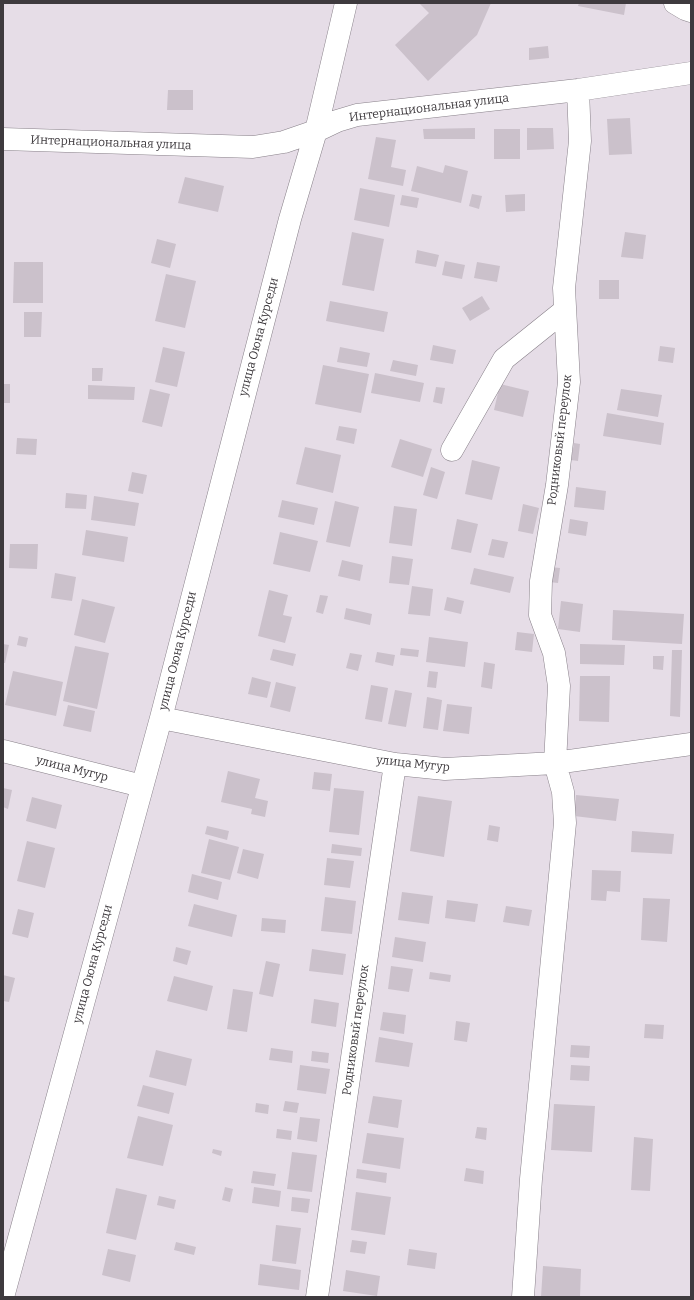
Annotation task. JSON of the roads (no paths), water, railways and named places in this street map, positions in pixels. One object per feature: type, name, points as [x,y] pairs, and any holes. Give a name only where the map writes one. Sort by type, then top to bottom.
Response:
[{"type":"street","name":"улица Оюна Курседи","points":[[3,1297],[161,718],[290,219],[316,132],[346,3]]},
{"type":"street","points":[[675,3],[691,11]]},
{"type":"street","name":"Интернациональная улица","points":[[3,139],[252,147],[284,142],[316,132],[337,121],[357,115],[578,90],[691,73]]},
{"type":"street","name":"Родниковый переулок","points":[[523,1297],[531,1179],[566,823],[563,792],[555,763],[559,686],[554,653],[540,615],[540,581],[557,485],[569,382],[564,288],[580,141],[578,90]]},
{"type":"street","points":[[452,450],[504,359],[565,310]]},
{"type":"street","name":"улица Мугур","points":[[161,718],[395,764],[445,769],[555,763],[691,744]]},
{"type":"street","name":"улица Мугур","points":[[3,751],[142,786]]},
{"type":"street","name":"Родниковый переулок","points":[[317,1297],[395,764]]}]
